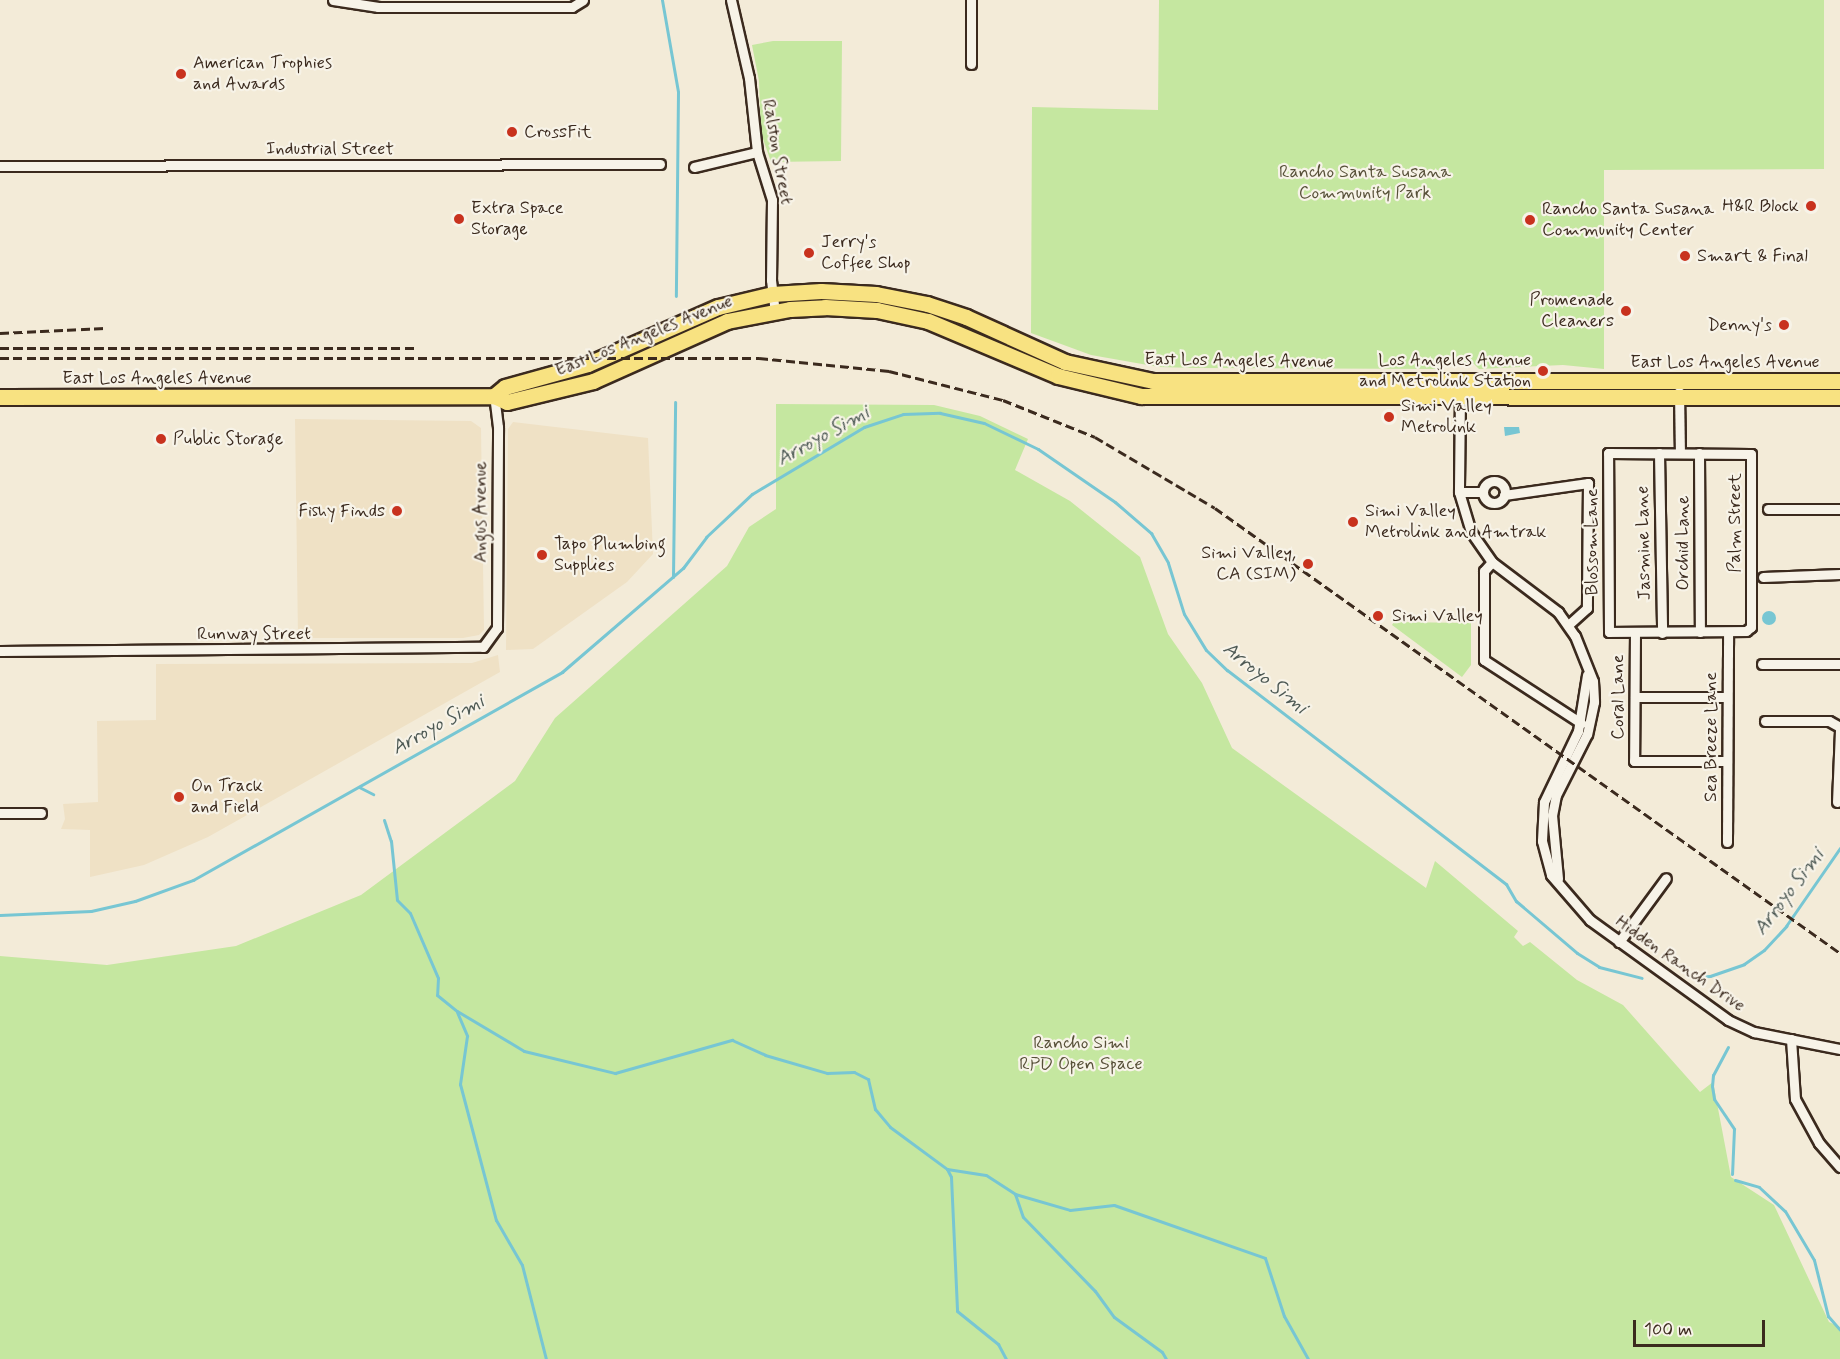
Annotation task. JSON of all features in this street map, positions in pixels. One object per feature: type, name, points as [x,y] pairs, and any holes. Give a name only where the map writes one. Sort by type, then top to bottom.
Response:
[{"type":"main road","name":"East Los Angeles Avenue","points":[[494,396],[505,387],[588,364],[687,318],[772,294],[847,292],[927,304],[966,317],[1065,362],[1136,379],[1679,397],[1840,397]]},
{"type":"main road","name":"East Los Angeles Avenue","points":[[0,397],[494,396],[507,402],[566,390],[608,375],[705,329],[775,311],[846,307],[904,315],[954,330],[1058,376],[1141,396],[1460,389],[1679,381],[1840,381]]},
{"type":"street","points":[[333,0],[359,3],[572,7],[583,0]]},
{"type":"street","name":"Ralston Street","points":[[732,0],[749,78],[757,152],[772,200],[772,294],[775,311]]},
{"type":"street","points":[[971,0],[971,64]]},
{"type":"street","points":[[694,167],[757,152]]},
{"type":"street","name":"Industrial Street","points":[[0,166],[660,164]]},
{"type":"street","points":[[1679,381],[1680,453]]},
{"type":"street","name":"Hidden Ranch Drive","points":[[1460,389],[1459,492],[1471,532],[1492,562],[1549,603],[1568,625],[1594,690],[1591,723],[1556,795],[1552,815],[1558,879]]},
{"type":"street","name":"Angus Avenue","points":[[494,396],[498,427],[497,628]]},
{"type":"street","name":"Palm Street","points":[[1608,453],[1751,454],[1751,627],[1728,633]]},
{"type":"street","name":"Blossom Lane","points":[[1608,453],[1609,632],[1635,632]]},
{"type":"street","name":"Jasmine Lane","points":[[1659,453],[1662,633]]},
{"type":"street","name":"Orchid Lane","points":[[1699,453],[1700,632]]},
{"type":"street","points":[[1483,492],[1487,483],[1497,481],[1504,488],[1504,495]]},
{"type":"street","points":[[1459,492],[1483,492],[1493,503],[1504,495],[1588,483],[1587,608],[1568,625]]},
{"type":"street","points":[[1768,509],[1840,509]]},
{"type":"street","points":[[1492,562],[1484,571],[1484,660],[1581,723]]},
{"type":"street","points":[[1763,577],[1840,574]]},
{"type":"street","name":"Runway Street","points":[[0,651],[468,650],[483,647],[497,628]]},
{"type":"street","points":[[1635,632],[1728,633]]},
{"type":"street","name":"Coral Lane","points":[[1635,632],[1634,761],[1727,761]]},
{"type":"street","name":"Sea Breeze Lane","points":[[1727,842],[1728,633]]},
{"type":"street","points":[[1762,664],[1840,664]]},
{"type":"street","name":"Hidden Ranch Drive","points":[[1587,675],[1581,723],[1544,802],[1545,856],[1551,875],[1558,879],[1577,907],[1619,942],[1736,1025],[1840,1049]]},
{"type":"street","points":[[1635,697],[1727,697]]},
{"type":"street","points":[[1765,721],[1829,721],[1840,728],[1837,802]]},
{"type":"street","points":[[0,813],[41,813]]},
{"type":"street","points":[[1619,942],[1666,878]]},
{"type":"street","points":[[1791,1039],[1795,1099],[1819,1143],[1840,1167]]},
{"type":"shaded area","points":[[295,419],[471,421],[481,428],[484,630],[479,635],[463,638],[298,638]]},
{"type":"shaded area","points":[[513,422],[648,438],[653,554],[627,582],[533,649],[506,650],[508,429]]},
{"type":"shaded area","points":[[498,655],[500,672],[208,837],[144,865],[90,877],[90,830],[61,829],[65,819],[63,804],[98,802],[97,721],[156,720],[156,664],[472,663]]},
{"type":"green space","name":"Rancho Santa Susana Community Park","points":[[1159,0],[1824,0],[1824,169],[1604,170],[1604,369],[1563,365],[1479,369],[1474,364],[1446,364],[1440,369],[1159,367],[1091,355],[1031,333],[1032,107],[1158,110]]},
{"type":"green space","points":[[773,41],[842,41],[841,161],[771,162],[761,133],[759,81],[752,45]]},
{"type":"green space","name":"Rancho Simi RPD Open Space","points":[[776,404],[934,405],[980,416],[1028,439],[1015,470],[1070,501],[1140,557],[1168,634],[1202,683],[1232,748],[1426,888],[1435,861],[1518,931],[1514,937],[1523,946],[1530,942],[1577,980],[1623,1005],[1700,1092],[1713,1082],[1731,1177],[1774,1205],[1829,1322],[1840,1327],[1840,1359],[0,1359],[0,956],[107,965],[236,946],[361,895],[515,781],[555,718],[727,566],[749,527],[776,509]]},
{"type":"green space","points":[[1394,622],[1471,623],[1471,665],[1462,677],[1392,625]]},
{"type":"water","points":[[1504,427],[1519,427],[1520,433],[1505,436]]},
{"type":"water","points":[[1769,611],[1774,613],[1776,618],[1774,623],[1769,625],[1764,623],[1762,618],[1764,613]]},
{"type":"waterway","points":[[662,0],[678,92],[676,296]]},
{"type":"waterway","points":[[673,577],[675,402]]},
{"type":"waterway","name":"Arroyo Simi","points":[[0,915],[91,911],[135,901],[193,880],[562,672],[683,568],[706,537],[752,494],[864,427],[903,414],[940,413],[984,423],[1038,449],[1115,502],[1151,533],[1168,563],[1184,614],[1206,650],[1227,670],[1506,884],[1516,901],[1577,953],[1599,967],[1642,978]]},
{"type":"waterway","points":[[359,787],[373,794]]},
{"type":"waterway","points":[[384,820],[391,841],[397,900],[410,913],[438,978],[437,995],[457,1011],[524,1051],[615,1073],[732,1040],[765,1055],[827,1073],[854,1072],[868,1079],[875,1109],[890,1127],[947,1169],[986,1175],[1015,1194],[1023,1217],[1095,1291],[1114,1317],[1162,1352],[1166,1359]]},
{"type":"waterway","name":"Arroyo Simi","points":[[1694,977],[1710,976],[1744,964],[1764,950],[1786,926],[1840,848]]},
{"type":"waterway","points":[[457,1012],[467,1036],[460,1084],[496,1220],[522,1265],[546,1359]]},
{"type":"waterway","points":[[1728,1047],[1713,1075],[1712,1086],[1714,1099],[1734,1129],[1732,1174]]},
{"type":"waterway","points":[[947,1169],[951,1177],[957,1311],[998,1344],[1006,1359]]},
{"type":"waterway","points":[[1735,1180],[1759,1187],[1785,1211],[1814,1260],[1828,1316],[1840,1330]]},
{"type":"waterway","points":[[1015,1194],[1070,1210],[1114,1205],[1265,1258],[1284,1316],[1308,1359]]},
{"type":"railway","points":[[0,333],[105,328]]},
{"type":"railway","points":[[0,348],[414,348]]},
{"type":"railway","points":[[0,358],[759,358],[889,371],[1003,400],[1095,437],[1215,508],[1840,953]]},
{"type":"place","name":"American Trophies and Awards","points":[[181,74]]},
{"type":"place","name":"CrossFit","points":[[512,132]]},
{"type":"place","name":"H&R Block","points":[[1811,206]]},
{"type":"place","name":"Extra Space Storage","points":[[459,219]]},
{"type":"place","name":"Rancho Santa Susana Community Center","points":[[1530,220]]},
{"type":"place","name":"Jerry's Coffee Shop","points":[[809,253]]},
{"type":"place","name":"Smart & Final","points":[[1685,256]]},
{"type":"place","name":"Promenade Cleaners","points":[[1626,311]]},
{"type":"place","name":"Denny's","points":[[1784,325]]},
{"type":"place","name":"Los Angeles Avenue and Metrolink Station","points":[[1543,371]]},
{"type":"place","name":"Simi Valley Metrolink","points":[[1389,417]]},
{"type":"place","name":"Public Storage","points":[[161,439]]},
{"type":"place","name":"Fishy Finds","points":[[397,511]]},
{"type":"place","name":"Simi Valley Metrolink and Amtrak","points":[[1353,522]]},
{"type":"place","name":"Tapo Plumbing Supplies","points":[[542,555]]},
{"type":"place","name":"Simi Valley, CA (SIM)","points":[[1308,564]]},
{"type":"place","name":"Simi Valley","points":[[1378,616]]},
{"type":"place","name":"On Track and Field","points":[[179,797]]}]
